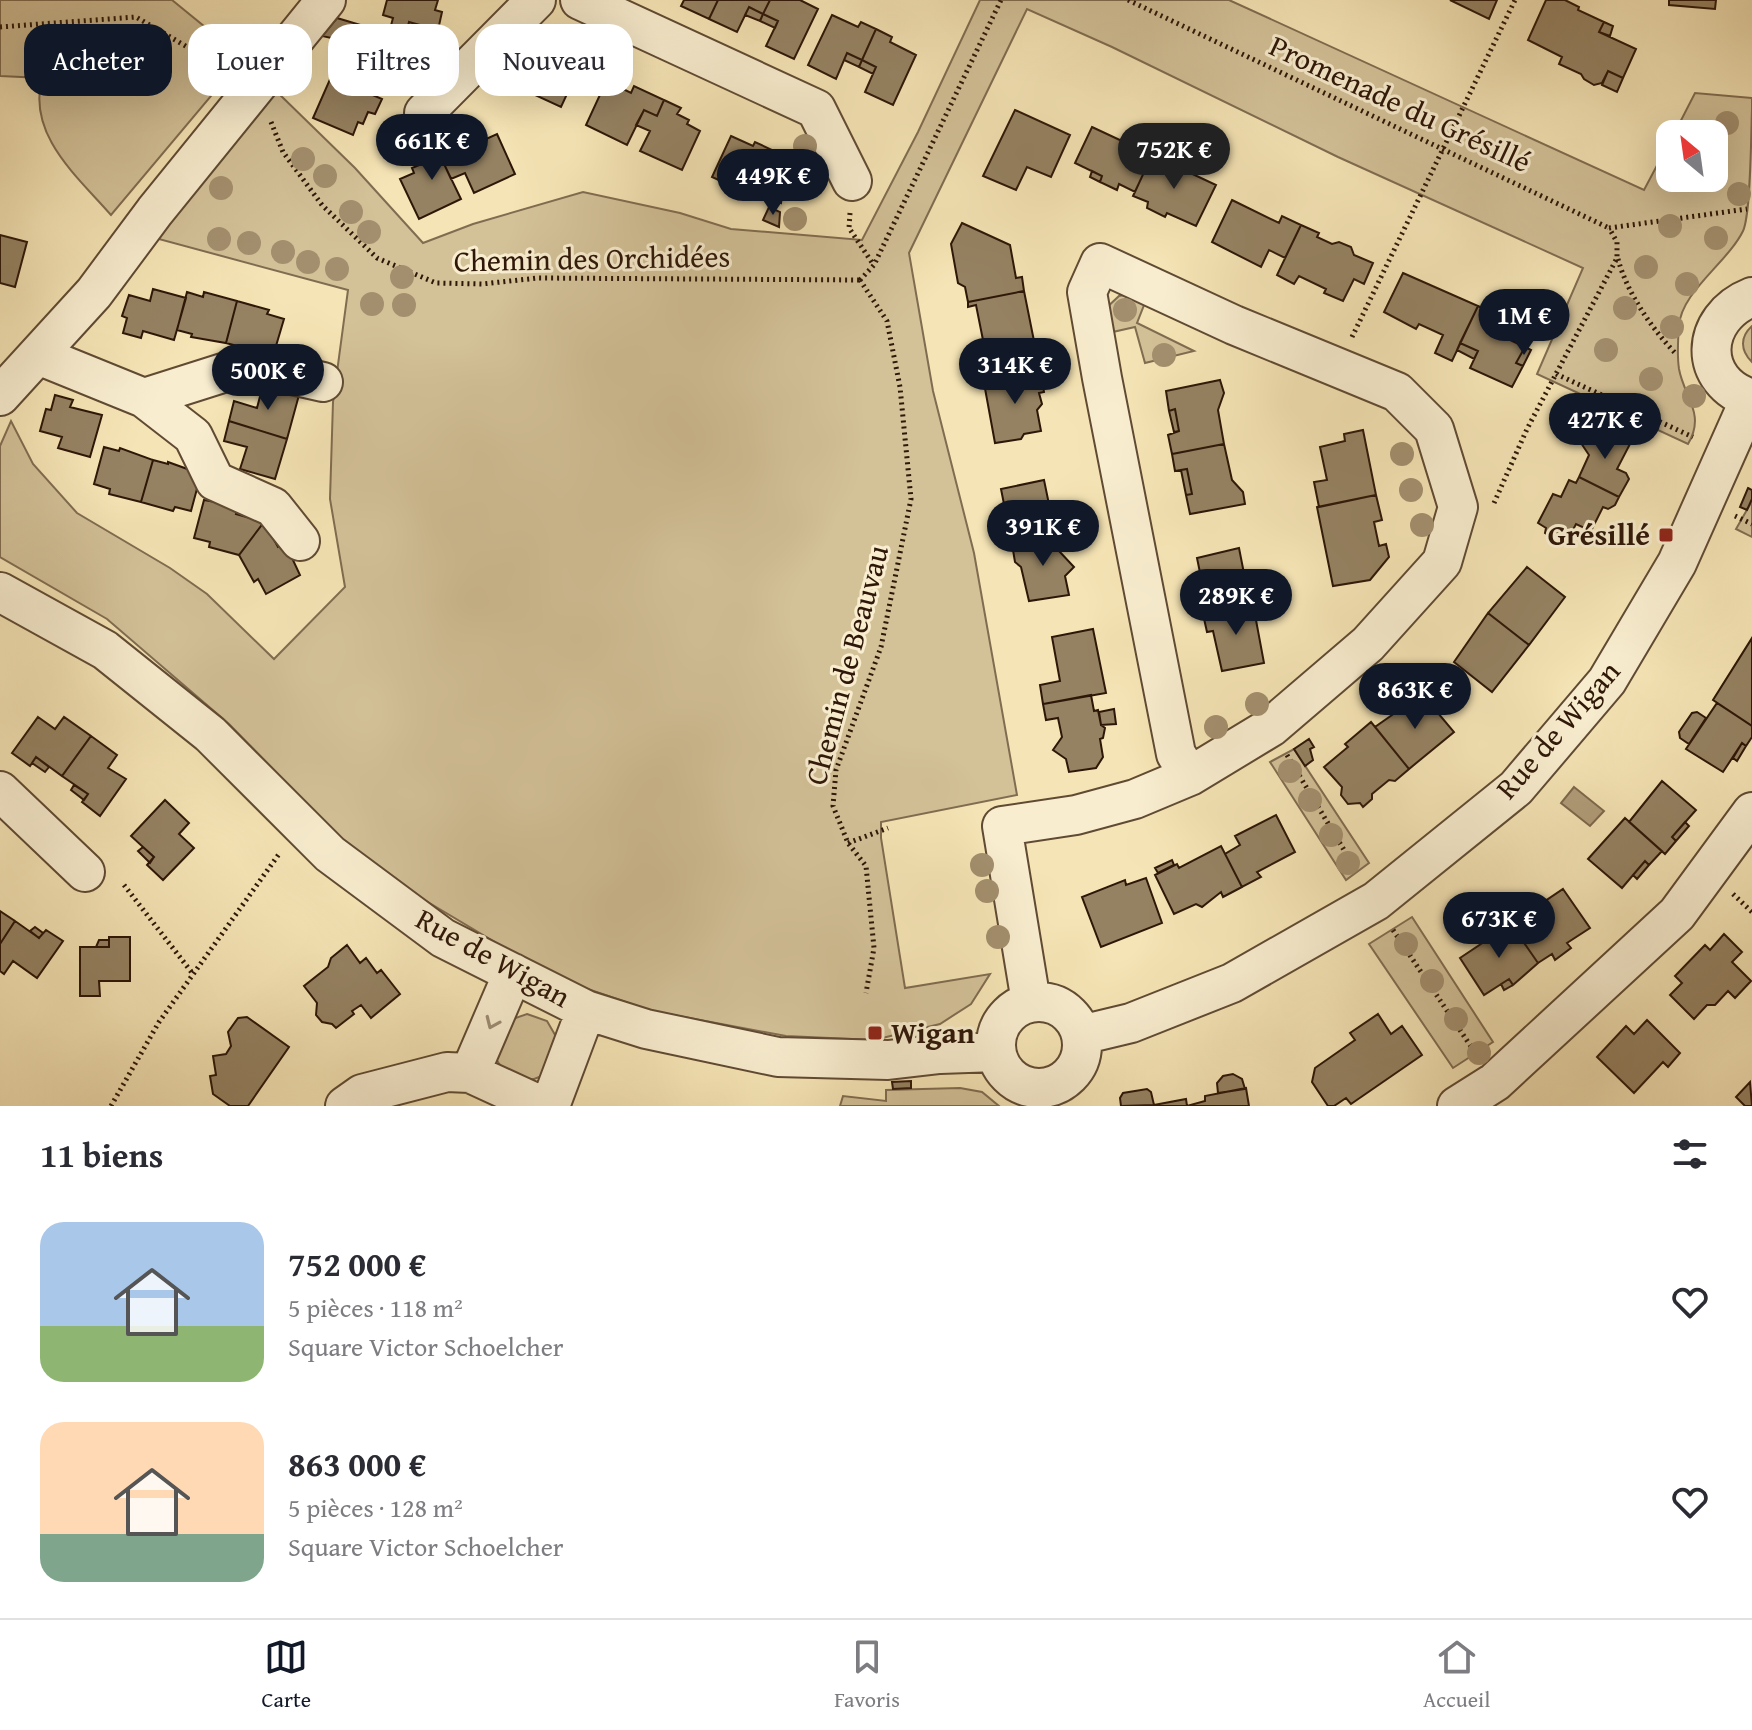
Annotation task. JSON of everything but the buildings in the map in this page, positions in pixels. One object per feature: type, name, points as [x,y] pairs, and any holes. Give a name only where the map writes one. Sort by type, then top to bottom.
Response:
[{"type":"street","points":[[0,396],[94,293],[155,211],[326,0]]},
{"type":"street","points":[[424,113],[536,0]]},
{"type":"street","points":[[580,0],[770,85],[816,109],[852,181]]},
{"type":"street","points":[[1031,1002],[1002,826],[1076,815],[1135,799],[1190,776],[1271,727],[1368,644],[1442,562],[1458,507],[1434,429],[1397,392],[1234,325],[1100,263],[1087,292],[1102,378],[1176,754],[1190,776]]},
{"type":"street","points":[[1751,399],[1738,394],[1724,382],[1716,369],[1712,351],[1713,337],[1720,320],[1735,304],[1752,297]]},
{"type":"street","points":[[38,355],[144,398],[193,436],[215,481],[273,507],[300,541]]},
{"type":"street","points":[[144,398],[248,365],[323,382]]},
{"type":"street","name":"Rue de Wigan","points":[[1081,1035],[1131,1023],[1232,983],[1363,909],[1516,788],[1607,681],[1677,563],[1751,399]]},
{"type":"street","name":"Rue de Wigan","points":[[0,592],[105,650],[210,734],[330,854],[443,938],[586,1010],[646,1029],[778,1057],[888,1060],[996,1052]]},
{"type":"street","points":[[0,791],[85,872]]},
{"type":"street","points":[[1457,1106],[1495,1082],[1677,914],[1752,812]]},
{"type":"street","points":[[470,1073],[513,973]]},
{"type":"street","points":[[1031,1002],[1051,1002],[1066,1010],[1076,1022],[1081,1035],[1079,1064],[1050,1097],[1011,1080],[996,1052],[996,1037],[1002,1020],[1014,1008],[1031,1002]]},
{"type":"street","points":[[550,1106],[586,1010]]},
{"type":"street","points":[[345,1106],[362,1094],[447,1072],[470,1073],[542,1106]]},
{"type":"path","points":[[860,280],[874,265],[1001,0]]},
{"type":"path","name":"Promenade du Grésillé","points":[[1128,0],[1609,228]]},
{"type":"path","points":[[1351,338],[1515,0]]},
{"type":"path","points":[[0,27],[136,17],[188,48]]},
{"type":"path","name":"Chemin des Orchidées","points":[[268,115],[283,152],[322,205],[377,258],[436,283],[482,284],[538,278],[860,280]]},
{"type":"path","points":[[852,181],[849,228],[874,265]]},
{"type":"path","points":[[1680,358],[1664,341],[1623,279],[1617,258],[1617,242],[1609,228],[1747,209]]},
{"type":"path","points":[[1493,504],[1527,429],[1617,258]]},
{"type":"path","name":"Chemin de Beauvau","points":[[860,280],[887,321],[900,387],[911,499],[881,647],[836,770],[833,806],[848,843],[866,866],[874,948],[866,993]]},
{"type":"path","points":[[1556,374],[1701,441]]},
{"type":"path","points":[[1730,513],[1752,524]]},
{"type":"path","points":[[1283,748],[1357,871]]},
{"type":"path","points":[[848,843],[888,828]]},
{"type":"path","points":[[111,1106],[159,1022],[284,847]]},
{"type":"path","points":[[124,885],[193,974]]},
{"type":"path","points":[[1723,885],[1752,912]]},
{"type":"path","points":[[1391,927],[1495,1082]]},
{"type":"shaded area","points":[[0,0],[172,0],[201,24],[188,24],[188,96],[211,96],[111,215],[58,153],[42,118],[39,96],[172,96],[172,24],[24,24],[24,77],[0,76]]},
{"type":"shaded area","points":[[980,0],[1229,0],[1644,190],[1656,167],[1656,192],[1728,192],[1728,120],[1681,120],[1695,93],[1752,98],[1746,222],[1736,243],[1696,289],[1682,313],[1678,364],[1695,424],[1688,444],[1537,374],[1583,268],[1338,157],[1027,9],[909,253],[933,391],[974,553],[1017,795],[881,822],[905,988],[990,974],[971,1004],[940,1024],[874,1040],[786,1036],[652,1011],[579,986],[505,948],[411,892],[336,834],[229,724],[107,619],[0,557],[0,446],[11,421],[33,464],[77,513],[170,568],[207,594],[274,659],[345,587],[330,499],[333,402],[348,290],[155,238],[268,96],[281,96],[355,168],[423,243],[473,224],[583,192],[680,213],[731,229],[862,240],[918,132]]},
{"type":"shaded area","points":[[1129,294],[1146,300],[1137,323],[1194,351],[1145,363],[1135,327],[1104,334],[1103,311],[1119,296]]},
{"type":"shaded area","points":[[1752,326],[1752,362],[1743,344]]},
{"type":"shaded area","points":[[1752,501],[1752,537],[1736,529]]},
{"type":"shaded area","points":[[1294,749],[1369,863],[1346,880],[1270,762]]},
{"type":"shaded area","points":[[1574,787],[1604,811],[1590,826],[1561,803]]},
{"type":"shaded area","points":[[1412,917],[1493,1042],[1453,1068],[1369,944]]},
{"type":"shaded area","points":[[527,1014],[547,1021],[558,1040],[547,1071],[534,1079],[512,1075],[496,1059],[507,1021]]},
{"type":"shaded area","points":[[960,1088],[982,1092],[999,1106],[840,1106],[843,1096],[886,1101],[886,1090]]},
{"type":"place","name":"Grésillé","points":[[1666,535]]},
{"type":"place","name":"Wigan","points":[[875,1033]]}]
